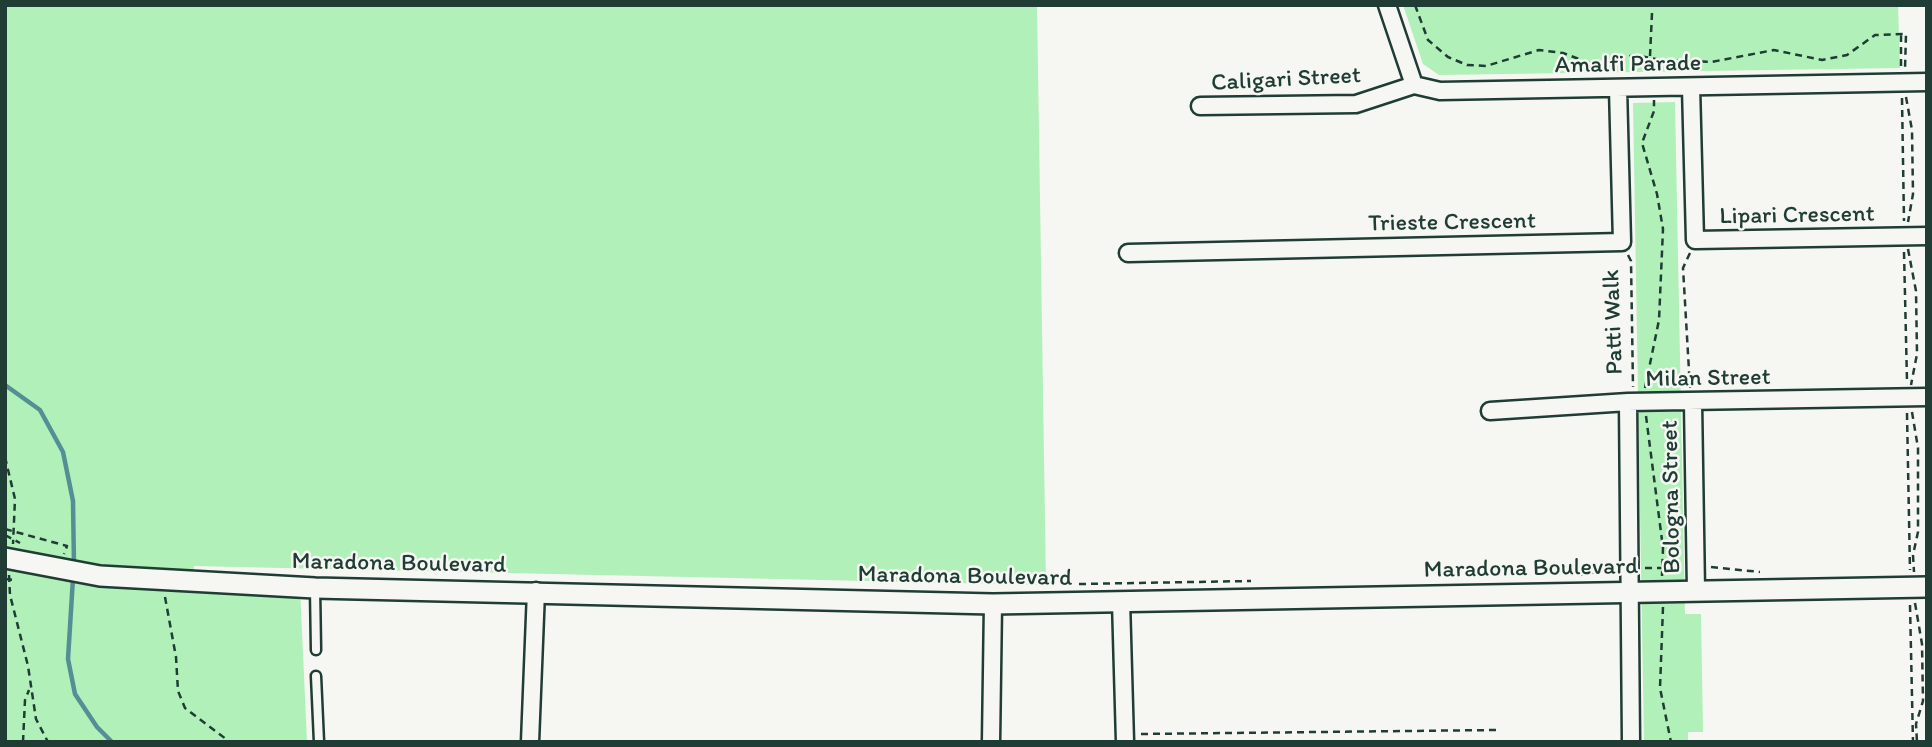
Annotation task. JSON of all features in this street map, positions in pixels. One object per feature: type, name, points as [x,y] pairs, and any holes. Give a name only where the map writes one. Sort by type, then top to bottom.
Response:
[{"type":"street","points":[[1387,5],[1415,85]]},
{"type":"street","name":"Amalfi Parade","points":[[1415,85],[1440,90],[1927,82]]},
{"type":"street","name":"Caligari Street","points":[[1200,106],[1356,104],[1415,85]]},
{"type":"street","name":"Lipari Crescent","points":[[1691,87],[1695,240],[1927,236]]},
{"type":"street","points":[[1618,88],[1622,242]]},
{"type":"street","name":"Trieste Crescent","points":[[1128,253],[1622,242]]},
{"type":"street","name":"Milan Street","points":[[1490,411],[1628,402],[1927,397]]},
{"type":"street","points":[[1628,402],[1631,742]]},
{"type":"street","name":"Bologna Street","points":[[1693,403],[1696,591]]},
{"type":"street","name":"Maradona Boulevard","points":[[8,559],[100,576],[315,588],[536,591],[993,604],[1927,587]]},
{"type":"street","points":[[530,742],[536,591]]},
{"type":"street","points":[[1121,601],[1125,742]]},
{"type":"street","points":[[991,742],[993,604]]},
{"type":"lane","points":[[315,588],[316,650]]},
{"type":"lane","points":[[316,676],[319,742]]},
{"type":"path","points":[[1415,5],[1428,40],[1448,57],[1467,65],[1486,66],[1539,50],[1563,53],[1592,64],[1602,64],[1625,56],[1712,62],[1774,50],[1832,59],[1847,55],[1875,35],[1906,34]]},
{"type":"path","points":[[1652,13],[1650,56],[1654,111],[1642,144],[1657,194],[1662,229],[1659,320],[1645,382],[1645,402],[1647,445],[1661,536],[1660,688],[1671,742]]},
{"type":"path","points":[[1693,403],[1688,381],[1683,268],[1695,240]]},
{"type":"path","name":"Patti Walk","points":[[1622,242],[1631,261],[1633,386],[1628,402]]},
{"type":"path","points":[[5,457],[15,499],[7,579],[36,719],[48,742]]},
{"type":"path","points":[[5,529],[67,546],[63,556]]},
{"type":"path","points":[[1578,576],[1602,569],[1696,568],[1773,572]]},
{"type":"path","points":[[7,579],[15,580]]},
{"type":"path","points":[[164,580],[178,691],[185,708],[211,731],[230,742]]},
{"type":"path","points":[[1079,584],[1259,581]]},
{"type":"path","points":[[23,742],[25,700],[30,687]]},
{"type":"path","points":[[1141,728],[1141,736],[1496,730]]},
{"type":"green space","points":[[5,5],[1037,5],[1046,585],[194,566],[193,581],[300,587],[307,742],[7,742]]},
{"type":"green space","points":[[1403,5],[1898,5],[1900,68],[1439,75],[1423,64]]},
{"type":"green space","points":[[1675,102],[1685,614],[1701,614],[1703,732],[1688,732],[1688,742],[1644,742],[1633,103]]},
{"type":"waterway","points":[[5,385],[40,410],[63,452],[73,501],[74,566]]},
{"type":"waterway","points":[[73,578],[68,659],[75,694],[97,727],[112,742]]}]
